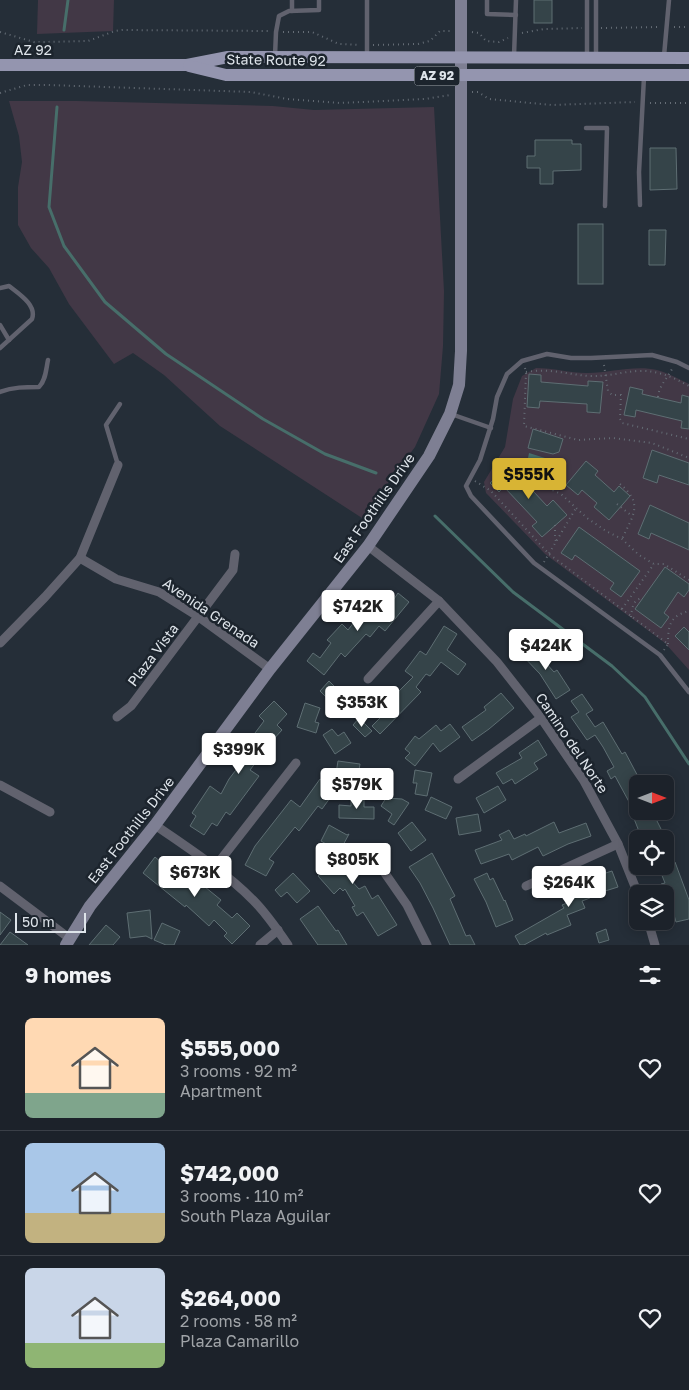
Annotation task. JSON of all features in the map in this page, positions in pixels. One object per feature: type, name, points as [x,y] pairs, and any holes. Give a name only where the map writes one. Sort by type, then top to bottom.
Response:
[{"type":"main road","name":"State Route 92","points":[[187,65],[228,57],[275,57],[367,51],[461,58],[689,58]]},
{"type":"main road","name":"AZ 92","points":[[0,65],[187,65]]},
{"type":"main road","name":"State Route 92","points":[[187,65],[226,75],[689,76]]},
{"type":"street","name":"East Foothills Drive","points":[[67,942],[90,906],[155,825],[270,670],[368,546],[430,456],[450,414],[458,385],[461,351],[460,0]]},
{"type":"street","points":[[0,643],[80,558],[118,464]]},
{"type":"street","name":"Camino del Norte","points":[[368,546],[439,601],[496,662],[541,718],[584,782],[618,844],[634,885]]},
{"type":"street","name":"Plaza Vista","points":[[117,717],[131,706],[233,570],[235,554]]},
{"type":"street","name":"Avenida Grenada","points":[[80,558],[116,579],[159,592],[270,670]]},
{"type":"street","points":[[368,679],[439,601]]},
{"type":"street","points":[[458,779],[541,718]]},
{"type":"street","points":[[215,867],[296,763]]},
{"type":"street","points":[[0,785],[50,812]]},
{"type":"street","points":[[155,825],[215,867],[253,900],[288,945]]},
{"type":"street","points":[[526,886],[618,844]]},
{"type":"street","points":[[374,856],[407,905],[423,944]]},
{"type":"street","points":[[0,886],[67,942]]},
{"type":"street","points":[[260,945],[278,930]]},
{"type":"street","points":[[651,930],[656,945]]},
{"type":"lane","points":[[292,0],[292,10]]},
{"type":"lane","points":[[275,57],[279,16],[292,10],[319,10],[319,0]]},
{"type":"lane","points":[[367,0],[367,51]]},
{"type":"lane","points":[[487,0],[487,14],[516,15]]},
{"type":"lane","points":[[514,58],[516,0]]},
{"type":"lane","points":[[587,0],[587,28],[591,58]]},
{"type":"lane","points":[[591,58],[596,28],[596,0]]},
{"type":"lane","points":[[664,58],[669,0]]},
{"type":"lane","points":[[640,205],[639,172],[644,76]]},
{"type":"lane","points":[[586,128],[607,128],[605,206]]},
{"type":"lane","points":[[0,288],[9,286],[32,307],[34,314],[32,319],[0,348]]},
{"type":"lane","points":[[0,325],[9,340]]},
{"type":"lane","points":[[689,368],[652,355],[572,358],[547,354],[522,361],[507,374],[497,396],[491,428],[480,460],[466,486],[471,496],[540,568],[660,655],[689,692]]},
{"type":"lane","points":[[0,392],[10,388],[39,387],[45,376],[48,360]]},
{"type":"lane","points":[[118,464],[106,425],[120,404]]},
{"type":"lane","points":[[450,414],[491,428]]},
{"type":"path","points":[[596,28],[689,27]]},
{"type":"path","points":[[0,32],[34,42],[44,42],[88,41],[114,31],[122,30],[312,32],[339,44],[367,51],[430,41],[440,31],[479,33],[486,41],[499,42],[515,34],[544,29],[587,28]]},
{"type":"path","points":[[0,93],[27,85],[48,85],[251,92],[287,99],[340,103],[426,99],[478,92],[489,99],[552,105],[643,102],[689,103]]},
{"type":"path","points":[[603,357],[608,391],[612,395],[621,396],[620,419],[622,423],[689,439]]},
{"type":"path","points":[[522,361],[526,372],[524,426],[578,440],[613,438],[652,443],[689,458]]},
{"type":"path","points":[[658,398],[661,385],[669,376],[676,362]]},
{"type":"path","points":[[526,372],[547,370],[606,376],[638,371],[660,373],[689,386]]},
{"type":"path","points":[[470,479],[491,492],[550,554],[668,644]]},
{"type":"path","points":[[539,484],[561,494],[606,531],[622,539],[639,555],[654,564],[664,564],[689,580]]},
{"type":"path","points":[[620,484],[630,492],[635,510],[622,539]]},
{"type":"path","points":[[617,504],[632,516]]},
{"type":"path","points":[[540,568],[576,508]]},
{"type":"path","points":[[556,525],[554,535],[556,543]]},
{"type":"path","points":[[622,609],[654,564]]},
{"type":"path","points":[[631,617],[635,602],[639,598],[643,598]]},
{"type":"path","points":[[660,655],[668,644],[668,627],[677,615],[689,611]]},
{"type":"shaded area","points":[[38,0],[114,0],[113,31],[37,34]]},
{"type":"shaded area","points":[[9,101],[273,106],[314,110],[434,107],[444,291],[443,346],[439,394],[415,447],[362,518],[220,426],[164,375],[133,353],[114,364],[69,304],[49,268],[31,248],[18,225],[18,187],[22,162],[19,136]]},
{"type":"shaded area","points":[[536,368],[587,373],[648,369],[657,370],[689,384],[689,670],[665,643],[545,554],[486,493],[484,482],[505,447],[513,399],[522,376]]},
{"type":"shaded area","points":[[529,453],[545,458],[548,464],[546,468],[527,463]]},
{"type":"building","points":[[534,0],[552,0],[552,23],[534,23]]},
{"type":"building","points":[[535,140],[572,140],[572,144],[581,144],[581,170],[553,171],[553,184],[540,184],[540,168],[527,168],[527,156],[535,156]]},
{"type":"building","points":[[650,148],[676,148],[677,189],[650,190]]},
{"type":"building","points":[[578,224],[603,224],[603,284],[578,284]]},
{"type":"building","points":[[649,230],[666,230],[665,265],[649,265]]},
{"type":"building","points":[[529,374],[541,375],[541,382],[588,386],[588,381],[603,382],[600,413],[587,412],[587,404],[540,401],[539,408],[527,407]]},
{"type":"building","points":[[630,387],[643,390],[642,394],[681,403],[682,395],[689,397],[689,429],[681,428],[682,421],[636,410],[635,417],[624,415]]},
{"type":"building","points":[[533,429],[563,439],[559,452],[553,454],[528,448]]},
{"type":"building","points":[[652,450],[689,463],[689,485],[659,475],[657,483],[643,478]]},
{"type":"building","points":[[586,461],[598,471],[595,475],[614,492],[619,486],[630,496],[609,520],[594,507],[597,503],[582,490],[578,495],[566,485]]},
{"type":"building","points":[[513,462],[523,473],[519,476],[547,506],[553,500],[567,515],[542,537],[532,526],[537,522],[504,487],[499,492],[490,483]]},
{"type":"building","points":[[650,505],[689,523],[689,550],[651,533],[649,539],[638,534]]},
{"type":"building","points":[[579,527],[640,571],[621,597],[610,589],[614,583],[575,555],[572,560],[561,553]]},
{"type":"building","points":[[665,567],[689,584],[689,590],[684,597],[678,592],[664,613],[669,617],[661,628],[635,609]]},
{"type":"building","points":[[398,593],[409,602],[385,631],[379,626],[370,637],[366,634],[345,657],[341,653],[324,675],[307,661],[313,653],[320,658],[331,643],[327,640],[342,624],[348,630],[367,605],[377,613],[390,596],[394,599]]},
{"type":"building","points":[[444,626],[457,634],[447,650],[466,664],[458,675],[441,662],[430,676],[426,674],[416,687],[421,692],[380,734],[372,726],[397,701],[393,697],[413,677],[405,671],[420,651],[426,655]]},
{"type":"building","points":[[684,627],[689,632],[689,650],[675,636]]},
{"type":"building","points":[[533,643],[548,658],[544,661],[554,672],[557,670],[570,690],[556,699],[540,674],[521,654]]},
{"type":"building","points":[[329,681],[346,698],[336,707],[320,691]]},
{"type":"building","points":[[501,693],[514,708],[472,741],[462,727],[486,710],[484,707]]},
{"type":"building","points":[[582,694],[593,710],[586,714],[595,727],[603,722],[622,754],[625,752],[637,775],[629,775],[629,802],[615,776],[611,779],[607,771],[614,767],[595,735],[587,740],[571,717],[579,712],[571,701]]},
{"type":"building","points":[[274,701],[287,714],[277,725],[282,730],[250,770],[259,776],[230,815],[226,812],[217,826],[212,823],[204,835],[190,826],[196,816],[192,813],[210,786],[221,794],[229,779],[249,753],[243,749],[264,721],[259,716]]},
{"type":"building","points":[[305,703],[320,708],[315,722],[319,723],[316,733],[297,727]]},
{"type":"building","points":[[359,718],[372,731],[365,737],[353,725]]},
{"type":"building","points":[[450,724],[460,737],[440,752],[433,743],[415,766],[405,758],[410,753],[405,749],[415,736],[419,739],[436,725],[441,731]]},
{"type":"building","points":[[332,729],[338,736],[344,732],[351,743],[335,754],[323,735]]},
{"type":"building","points":[[538,740],[547,755],[534,763],[538,769],[515,784],[512,779],[503,784],[496,773],[522,758],[519,753]]},
{"type":"building","points":[[338,761],[360,764],[357,783],[335,780]]},
{"type":"building","points":[[415,770],[432,773],[427,796],[415,794],[417,783],[413,783]]},
{"type":"building","points":[[320,779],[330,786],[324,794],[330,798],[322,809],[318,806],[299,831],[295,827],[269,859],[274,862],[266,876],[245,865],[255,846],[291,800],[300,807]]},
{"type":"building","points":[[498,786],[506,800],[484,813],[476,798]]},
{"type":"building","points":[[351,797],[364,797],[364,807],[374,807],[374,819],[339,818],[339,805],[351,806]]},
{"type":"building","points":[[431,797],[452,807],[446,819],[425,810]]},
{"type":"building","points":[[386,798],[402,799],[409,803],[394,825],[388,821],[392,814],[381,806]]},
{"type":"building","points":[[478,814],[481,831],[459,835],[456,818]]},
{"type":"building","points":[[635,820],[656,820],[662,830],[638,830]]},
{"type":"building","points":[[412,822],[426,840],[411,851],[398,833]]},
{"type":"building","points":[[554,822],[559,833],[586,823],[591,836],[543,856],[538,847],[512,860],[509,854],[481,864],[475,850],[502,840],[499,835],[509,830],[514,839],[525,834],[526,836]]},
{"type":"building","points":[[329,825],[347,835],[349,834],[334,862],[359,889],[365,886],[372,899],[378,895],[397,925],[378,936],[363,912],[357,916],[352,907],[355,906],[345,889],[343,891],[340,888],[334,894],[318,876],[326,868],[319,860],[333,848],[321,841]]},
{"type":"building","points":[[432,853],[455,896],[450,899],[466,936],[470,935],[475,945],[450,945],[420,883],[409,867]]},
{"type":"building","points":[[155,857],[162,863],[167,857],[177,866],[173,872],[189,884],[194,878],[221,900],[217,905],[232,918],[237,913],[250,926],[232,944],[224,936],[227,933],[214,920],[209,926],[186,905],[185,907],[143,873]]},
{"type":"building","points":[[674,862],[689,900],[689,919],[676,922],[674,915],[674,885],[661,884],[665,883],[662,875],[674,875]]},
{"type":"building","points":[[612,871],[618,887],[589,896],[590,898],[582,901],[585,908],[567,915],[571,925],[547,935],[546,933],[524,945],[520,945],[515,936],[564,908],[562,905],[567,903],[563,894],[591,882],[590,878]]},
{"type":"building","points":[[293,873],[310,891],[297,903],[287,892],[281,897],[275,890]]},
{"type":"building","points":[[487,873],[490,880],[493,878],[513,920],[496,927],[474,879]]},
{"type":"building","points":[[318,906],[336,931],[338,930],[347,945],[318,945],[300,919]]},
{"type":"building","points":[[150,910],[152,939],[146,936],[130,938],[127,913]]},
{"type":"building","points":[[0,912],[11,920],[0,935]]},
{"type":"building","points":[[162,923],[180,931],[174,945],[166,945],[154,940]]},
{"type":"building","points":[[106,925],[120,937],[113,945],[89,945]]},
{"type":"building","points":[[606,929],[609,940],[599,943],[596,933]]},
{"type":"building","points":[[10,932],[28,945],[0,945]]},
{"type":"waterway","points":[[64,30],[68,0]]},
{"type":"waterway","points":[[57,107],[49,207],[64,246],[105,302],[166,354],[263,419],[325,454],[376,473]]},
{"type":"waterway","points":[[435,516],[513,592],[612,666],[645,697],[689,764]]}]
